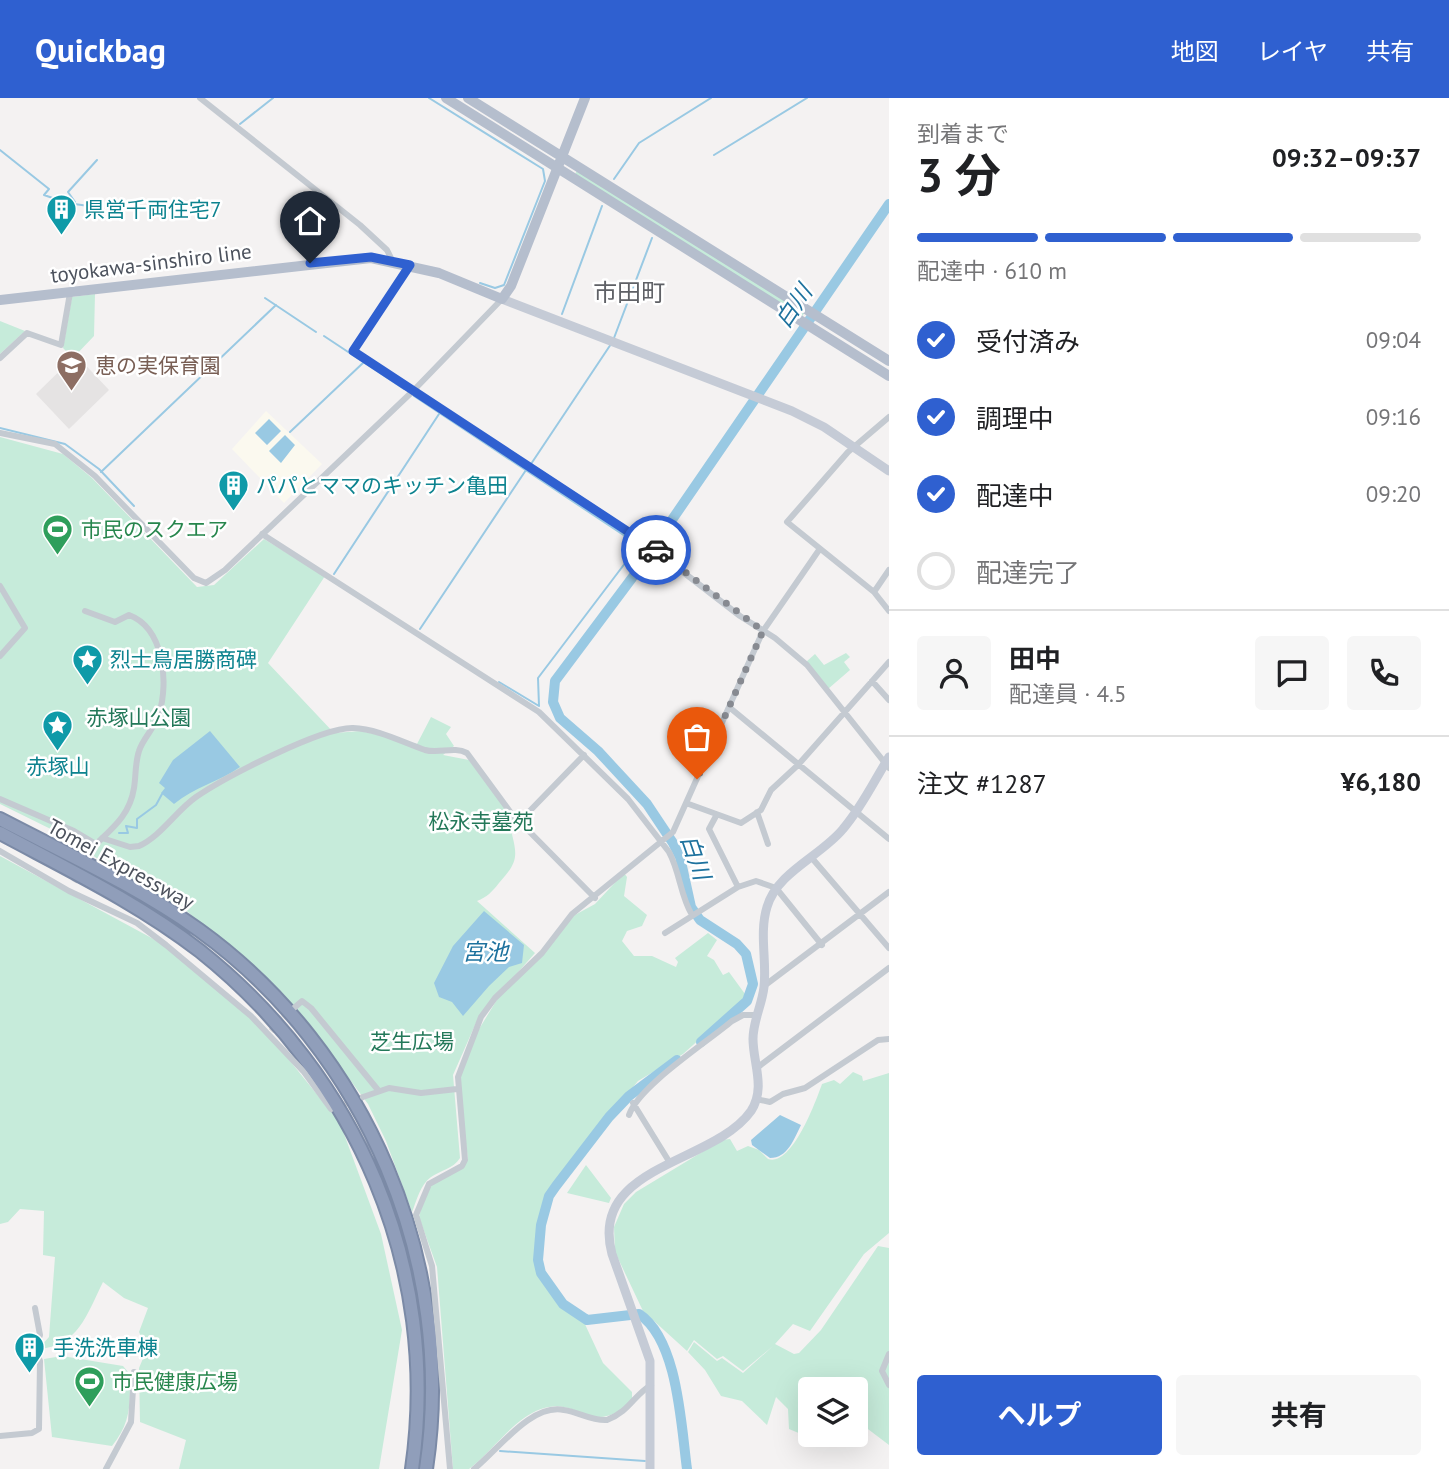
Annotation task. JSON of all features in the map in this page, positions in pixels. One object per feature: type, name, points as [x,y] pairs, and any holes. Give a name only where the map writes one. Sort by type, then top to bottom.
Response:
[{"type":"highway","name":"Tomei Expressway","points":[[0,819],[141,893],[233,957],[296,1020],[352,1096],[391,1175],[420,1270],[432,1360],[432,1421],[426,1469]]},
{"type":"highway","name":"Tomei Expressway","points":[[0,833],[167,927],[233,979],[294,1041],[354,1132],[383,1198],[412,1302],[418,1393],[412,1469]]},
{"type":"highway","points":[[0,841],[74,876]]},
{"type":"main road","points":[[446,98],[889,376]]},
{"type":"main road","points":[[468,98],[889,361]]},
{"type":"main road","points":[[502,299],[510,286],[585,98]]},
{"type":"main road","name":"toyokawa-sinshiro line","points":[[0,300],[371,257],[439,273],[502,299]]},
{"type":"street","points":[[200,98],[360,225],[387,250],[392,260]]},
{"type":"street","points":[[410,265],[353,351],[658,551],[763,631],[807,665],[888,763],[857,811],[835,838],[776,888],[765,918],[764,986],[753,1037],[758,1067],[756,1099],[741,1122],[626,1191],[609,1222],[607,1237],[650,1361],[650,1469]]},
{"type":"street","points":[[0,358],[27,332],[61,345],[70,293]]},
{"type":"street","points":[[0,433],[55,444],[95,476],[198,582],[211,582],[413,391],[502,299],[762,400],[824,427],[889,471]]},
{"type":"street","points":[[889,416],[856,447],[788,522],[819,550],[874,592],[889,611]]},
{"type":"street","points":[[262,534],[539,712],[628,799],[661,841],[674,861],[682,898],[692,915]]},
{"type":"street","points":[[450,1469],[432,1266],[416,1215],[425,1188],[433,1180],[462,1166],[465,1160],[457,1089],[458,1077],[473,1034],[489,1006],[542,953],[572,914],[595,898],[611,879],[673,832],[763,631],[819,550]]},
{"type":"street","points":[[874,592],[889,570]]},
{"type":"street","points":[[0,586],[25,628],[0,656]]},
{"type":"street","points":[[0,799],[74,831],[94,848],[117,824],[130,804],[138,754],[160,710],[164,665],[140,619],[129,615],[115,622],[85,611]]},
{"type":"street","points":[[686,803],[741,823],[757,812],[771,790],[798,765],[889,662]]},
{"type":"street","points":[[872,681],[889,700]]},
{"type":"street","points":[[729,706],[889,839]]},
{"type":"street","points":[[102,838],[130,847],[142,845],[196,797],[249,766],[346,728],[396,738],[433,752],[462,750],[519,822],[595,898]]},
{"type":"street","points":[[519,822],[584,755]]},
{"type":"street","points":[[757,812],[768,844]]},
{"type":"street","points":[[716,816],[709,830],[738,887]]},
{"type":"street","points":[[0,851],[69,891],[136,923],[218,985],[270,1032],[331,1109]]},
{"type":"street","points":[[811,857],[862,913],[889,948]]},
{"type":"street","points":[[69,891],[74,876]]},
{"type":"street","points":[[666,933],[738,887],[756,881],[776,888],[821,944]]},
{"type":"street","points":[[764,986],[889,892]]},
{"type":"street","points":[[758,1067],[889,968]]},
{"type":"street","points":[[294,1008],[302,1001],[311,1008],[378,1090]]},
{"type":"street","points":[[629,1115],[633,1103],[732,1021],[743,1015],[756,1015]]},
{"type":"street","points":[[756,1099],[770,1102],[783,1094],[805,1088],[878,1040],[889,1039]]},
{"type":"street","points":[[363,1097],[378,1090],[398,1088],[421,1093],[457,1089]]},
{"type":"street","points":[[633,1103],[670,1163]]},
{"type":"street","points":[[0,1436],[32,1433],[38,1429],[40,1361],[35,1349],[40,1335],[35,1308]]},
{"type":"street","points":[[889,1354],[882,1371],[889,1385]]},
{"type":"street","points":[[106,1469],[131,1422],[134,1372]]},
{"type":"street","points":[[474,1469],[520,1425],[545,1411],[565,1410],[583,1417],[607,1420],[629,1408],[642,1390],[652,1384]]},
{"type":"shaded area","name":"恵の実保育園","points":[[76,355],[109,390],[69,429],[36,394]]},
{"type":"shaded area","points":[[266,411],[322,464],[284,503],[232,449]]},
{"type":"green space","points":[[578,169],[805,312],[801,318],[575,174]]},
{"type":"green space","points":[[95,294],[94,336],[73,358],[63,348],[72,297]]},
{"type":"green space","points":[[0,321],[25,331],[0,354]]},
{"type":"green space","name":"赤塚山公園","points":[[0,437],[63,454],[92,478],[197,587],[214,585],[264,539],[325,576],[268,663],[334,733],[361,731],[417,744],[431,717],[451,727],[446,734],[454,746],[443,755],[469,760],[514,820],[510,826],[515,851],[514,863],[492,892],[477,901],[535,953],[479,1016],[453,1075],[460,1158],[454,1165],[427,1180],[412,1212],[386,1141],[368,1104],[315,1033],[188,912],[99,860],[73,840],[0,804]]},
{"type":"green space","points":[[846,653],[850,657],[844,662],[850,670],[828,689],[806,662],[815,654],[824,665]]},
{"type":"green space","points":[[0,856],[159,942],[249,1017],[286,1056],[340,1123],[381,1234],[402,1330],[379,1469],[179,1469],[186,1440],[140,1422],[139,1368],[147,1349],[139,1332],[148,1308],[124,1298],[103,1282],[80,1327],[63,1342],[38,1349],[49,1337],[55,1257],[43,1255],[44,1211],[20,1209],[8,1222],[0,1224]]},
{"type":"green space","points":[[624,873],[627,877],[624,896],[647,915],[642,926],[627,931],[622,941],[634,956],[652,956],[676,967],[678,962],[675,958],[708,933],[717,940],[707,956],[714,960],[723,975],[729,972],[745,994],[741,1002],[683,1054],[638,1081],[545,1195],[539,1222],[537,1260],[543,1283],[562,1304],[583,1320],[603,1363],[632,1392],[632,1401],[618,1412],[595,1417],[565,1407],[541,1409],[521,1420],[469,1469],[453,1469],[437,1267],[419,1217],[425,1194],[432,1183],[461,1168],[468,1159],[460,1097],[461,1072],[476,1034],[498,998],[573,916],[595,904]]},
{"type":"green space","points":[[853,1072],[862,1076],[863,1081],[889,1073],[889,1233],[864,1254],[810,1331],[793,1324],[775,1344],[794,1354],[799,1353],[821,1330],[878,1246],[889,1248],[889,1445],[868,1429],[868,1377],[798,1377],[798,1433],[789,1429],[788,1409],[776,1397],[767,1425],[742,1401],[721,1396],[705,1370],[688,1352],[694,1342],[717,1361],[722,1358],[743,1373],[773,1346],[743,1371],[723,1356],[717,1359],[694,1340],[687,1351],[643,1311],[615,1252],[614,1227],[624,1204],[636,1192],[722,1140],[730,1139],[737,1151],[748,1146],[759,1150],[768,1159],[777,1159],[786,1153],[802,1131],[822,1084],[834,1080],[840,1084]]},
{"type":"green space","points":[[586,1165],[611,1198],[609,1203],[567,1193]]},
{"type":"green space","name":"市民健康広場","points":[[62,1356],[123,1366],[129,1373],[128,1412],[123,1429],[112,1446],[52,1437],[44,1359]]},
{"type":"water","points":[[269,419],[281,431],[267,445],[255,433]]},
{"type":"water","points":[[285,435],[295,445],[281,463],[269,451]]},
{"type":"water","points":[[210,731],[240,767],[174,804],[161,793],[165,788],[159,783],[173,760]]},
{"type":"water","name":"宮池","points":[[484,911],[524,945],[522,963],[509,967],[463,1016],[452,1002],[439,997],[434,983],[453,946]]},
{"type":"water","points":[[780,1115],[801,1125],[786,1151],[770,1158],[752,1145],[751,1140]]},
{"type":"waterway","points":[[240,124],[273,98]]},
{"type":"waterway","points":[[429,98],[543,169],[545,181],[504,285],[495,288],[480,283]]},
{"type":"waterway","points":[[614,179],[639,143],[711,98]]},
{"type":"waterway","points":[[714,155],[807,98]]},
{"type":"waterway","points":[[0,150],[49,189],[44,195],[67,203],[89,206]]},
{"type":"waterway","points":[[75,202],[68,192],[97,160]]},
{"type":"waterway","name":"白川","points":[[701,1042],[747,1001],[753,984],[746,954],[737,944],[700,920],[691,907],[680,857],[673,843],[647,804],[598,751],[560,718],[553,702],[555,681],[632,578],[889,204]]},
{"type":"waterway","points":[[562,314],[602,206]]},
{"type":"waterway","points":[[614,338],[652,238]]},
{"type":"waterway","points":[[265,298],[316,332]]},
{"type":"waterway","points":[[101,472],[276,305]]},
{"type":"waterway","points":[[324,336],[404,389]]},
{"type":"waterway","points":[[531,464],[611,344]]},
{"type":"waterway","points":[[290,432],[364,362]]},
{"type":"waterway","points":[[414,396],[628,538]]},
{"type":"waterway","points":[[334,574],[439,414]]},
{"type":"waterway","points":[[0,428],[65,444],[99,469],[134,506]]},
{"type":"waterway","points":[[420,629],[526,470]]},
{"type":"waterway","points":[[499,682],[539,706],[538,678],[632,554],[636,541]]},
{"type":"waterway","points":[[119,833],[128,833],[126,826],[137,828],[137,819],[156,805],[162,794]]},
{"type":"waterway","name":"白川","points":[[677,1060],[629,1096],[609,1117],[549,1196],[541,1225],[538,1260],[541,1273],[563,1304],[587,1320],[639,1314],[652,1326],[670,1363],[687,1469]]},
{"type":"waterway","points":[[500,1451],[645,1461]]},
{"type":"tunnel","points":[[74,882],[93,851]]},
{"type":"tunnel","points":[[271,1031],[289,1012]]},
{"type":"tunnel","points":[[335,1108],[363,1097]]},
{"type":"way so far","points":[[656,550],[763,631],[697,779]]},
{"type":"place","name":"県営千両住宅7","points":[[61,236]]},
{"type":"place","name":"恵の実保育園","points":[[72,392]]},
{"type":"place","name":"パパとママのキッチン亀田","points":[[233,512]]},
{"type":"place","name":"市民のスクエア","points":[[58,556]]},
{"type":"place","name":"烈士鳥居勝商碑","points":[[87,686]]},
{"type":"place","name":"赤塚山","points":[[58,753]]},
{"type":"place","name":"手洗洗車棟","points":[[30,1374]]},
{"type":"place","name":"市民健康広場","points":[[89,1408]]},
{"type":"district","name":"市田町","points":[[629,292]]},
{"type":"route","points":[[310,263],[371,257],[410,265],[353,351],[656,550]]},
{"type":"park label","name":"松永寺墓苑","points":[[481,821]]},
{"type":"park label","name":"芝生広場","points":[[412,1041]]}]
